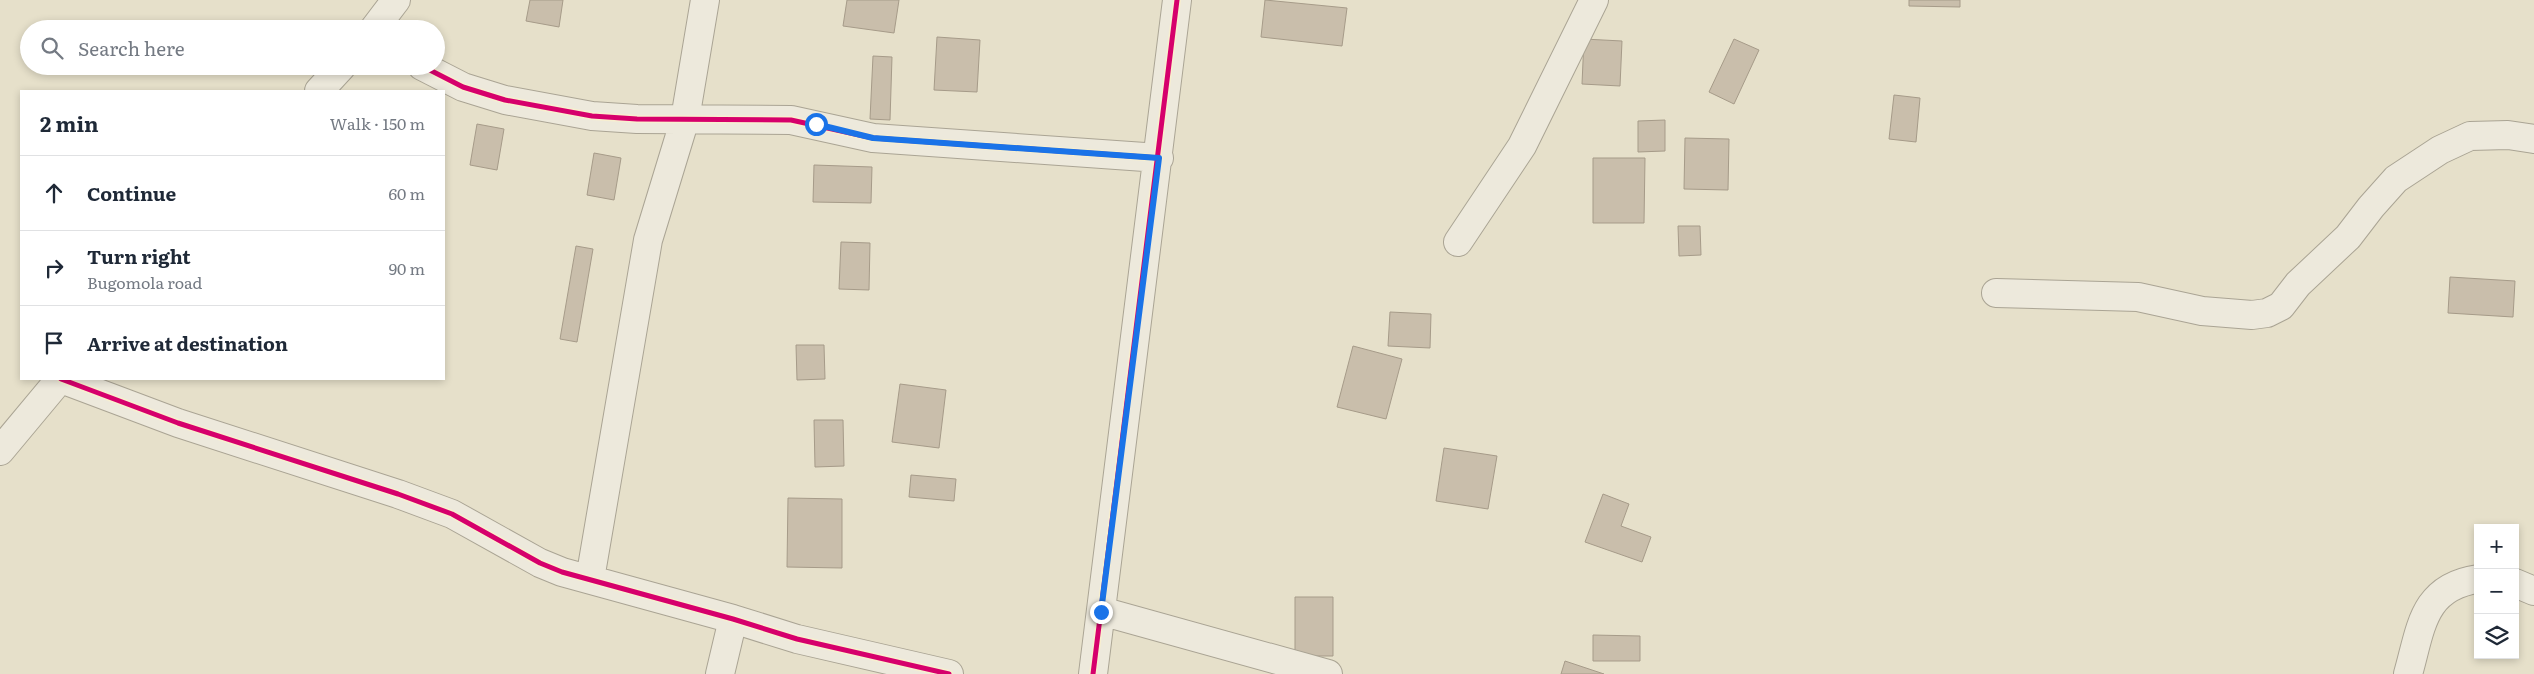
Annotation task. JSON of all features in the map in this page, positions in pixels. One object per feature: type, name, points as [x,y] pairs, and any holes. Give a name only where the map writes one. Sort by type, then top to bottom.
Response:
[{"type":"street","points":[[381,20],[396,0]]},
{"type":"street","points":[[590,580],[648,240],[685,119],[705,0]]},
{"type":"street","points":[[1093,674],[1159,158],[1177,0]]},
{"type":"street","points":[[1458,242],[1522,146],[1594,0]]},
{"type":"street","points":[[320,90],[334,75]]},
{"type":"street","points":[[440,75],[463,87],[505,100],[559,111],[637,119],[791,120],[873,138],[1159,158]]},
{"type":"street","points":[[1996,293],[2138,297],[2202,311],[2252,315],[2267,313],[2281,306],[2298,284],[2348,238],[2371,207],[2396,180],[2440,150],[2470,136],[2508,135],[2534,139]]},
{"type":"street","points":[[0,451],[59,380]]},
{"type":"street","points":[[63,380],[178,423],[398,494],[452,514],[540,563],[590,580],[733,618],[796,639],[949,674]]},
{"type":"street","points":[[2408,674],[2427,609],[2449,588],[2474,580]]},
{"type":"street","points":[[2519,585],[2534,591]]},
{"type":"street","points":[[1101,612],[1328,674]]},
{"type":"street","points":[[720,674],[733,618]]},
{"type":"building","points":[[530,0],[563,0],[559,27],[526,21]]},
{"type":"building","points":[[847,0],[899,0],[894,33],[843,26]]},
{"type":"building","points":[[1265,0],[1347,8],[1342,46],[1261,37]]},
{"type":"building","points":[[1909,0],[1960,0],[1960,7],[1909,6]]},
{"type":"building","points":[[937,37],[980,40],[977,92],[934,90]]},
{"type":"building","points":[[1584,39],[1622,41],[1620,86],[1582,84]]},
{"type":"building","points":[[1734,39],[1759,50],[1734,104],[1709,92]]},
{"type":"building","points":[[873,56],[892,57],[890,120],[870,119]]},
{"type":"building","points":[[1894,95],[1920,98],[1916,142],[1889,139]]},
{"type":"building","points":[[1665,120],[1665,151],[1638,152],[1638,121]]},
{"type":"building","points":[[477,124],[504,129],[497,170],[470,165]]},
{"type":"building","points":[[1685,138],[1729,139],[1728,190],[1684,189]]},
{"type":"building","points":[[594,153],[621,158],[614,200],[587,195]]},
{"type":"building","points":[[1593,158],[1645,158],[1644,223],[1593,223]]},
{"type":"building","points":[[814,165],[872,167],[871,203],[813,202]]},
{"type":"building","points":[[1678,226],[1700,226],[1701,255],[1679,256]]},
{"type":"building","points":[[841,242],[870,243],[869,290],[839,289]]},
{"type":"building","points":[[576,246],[593,249],[577,342],[560,339]]},
{"type":"building","points":[[2450,277],[2515,281],[2513,317],[2448,313]]},
{"type":"building","points":[[1390,312],[1431,314],[1430,348],[1388,346]]},
{"type":"building","points":[[796,345],[824,345],[825,379],[797,380]]},
{"type":"building","points":[[1353,346],[1402,359],[1386,419],[1337,407]]},
{"type":"building","points":[[900,384],[946,390],[939,448],[892,442]]},
{"type":"building","points":[[814,420],[843,420],[844,466],[815,467]]},
{"type":"building","points":[[1444,448],[1497,456],[1488,509],[1436,501]]},
{"type":"building","points":[[911,475],[956,479],[954,501],[909,497]]},
{"type":"building","points":[[1603,494],[1629,504],[1621,526],[1651,537],[1642,562],[1585,542]]},
{"type":"building","points":[[788,498],[842,499],[842,568],[787,567]]},
{"type":"building","points":[[1295,597],[1333,597],[1333,656],[1295,656]]},
{"type":"building","points":[[1593,635],[1640,636],[1640,661],[1593,661]]},
{"type":"building","points":[[1565,661],[1604,674],[1561,674]]},
{"type":"cycle path","points":[[1093,674],[1177,0]]},
{"type":"cycle path","points":[[440,75],[463,87],[505,100],[592,116],[637,119],[791,120],[873,138],[1159,158]]},
{"type":"cycle path","points":[[64,380],[178,423],[398,494],[452,514],[540,563],[562,572],[733,619],[797,639],[949,674]]},
{"type":"route","points":[[816,124],[873,138],[1159,158],[1101,612]]}]
